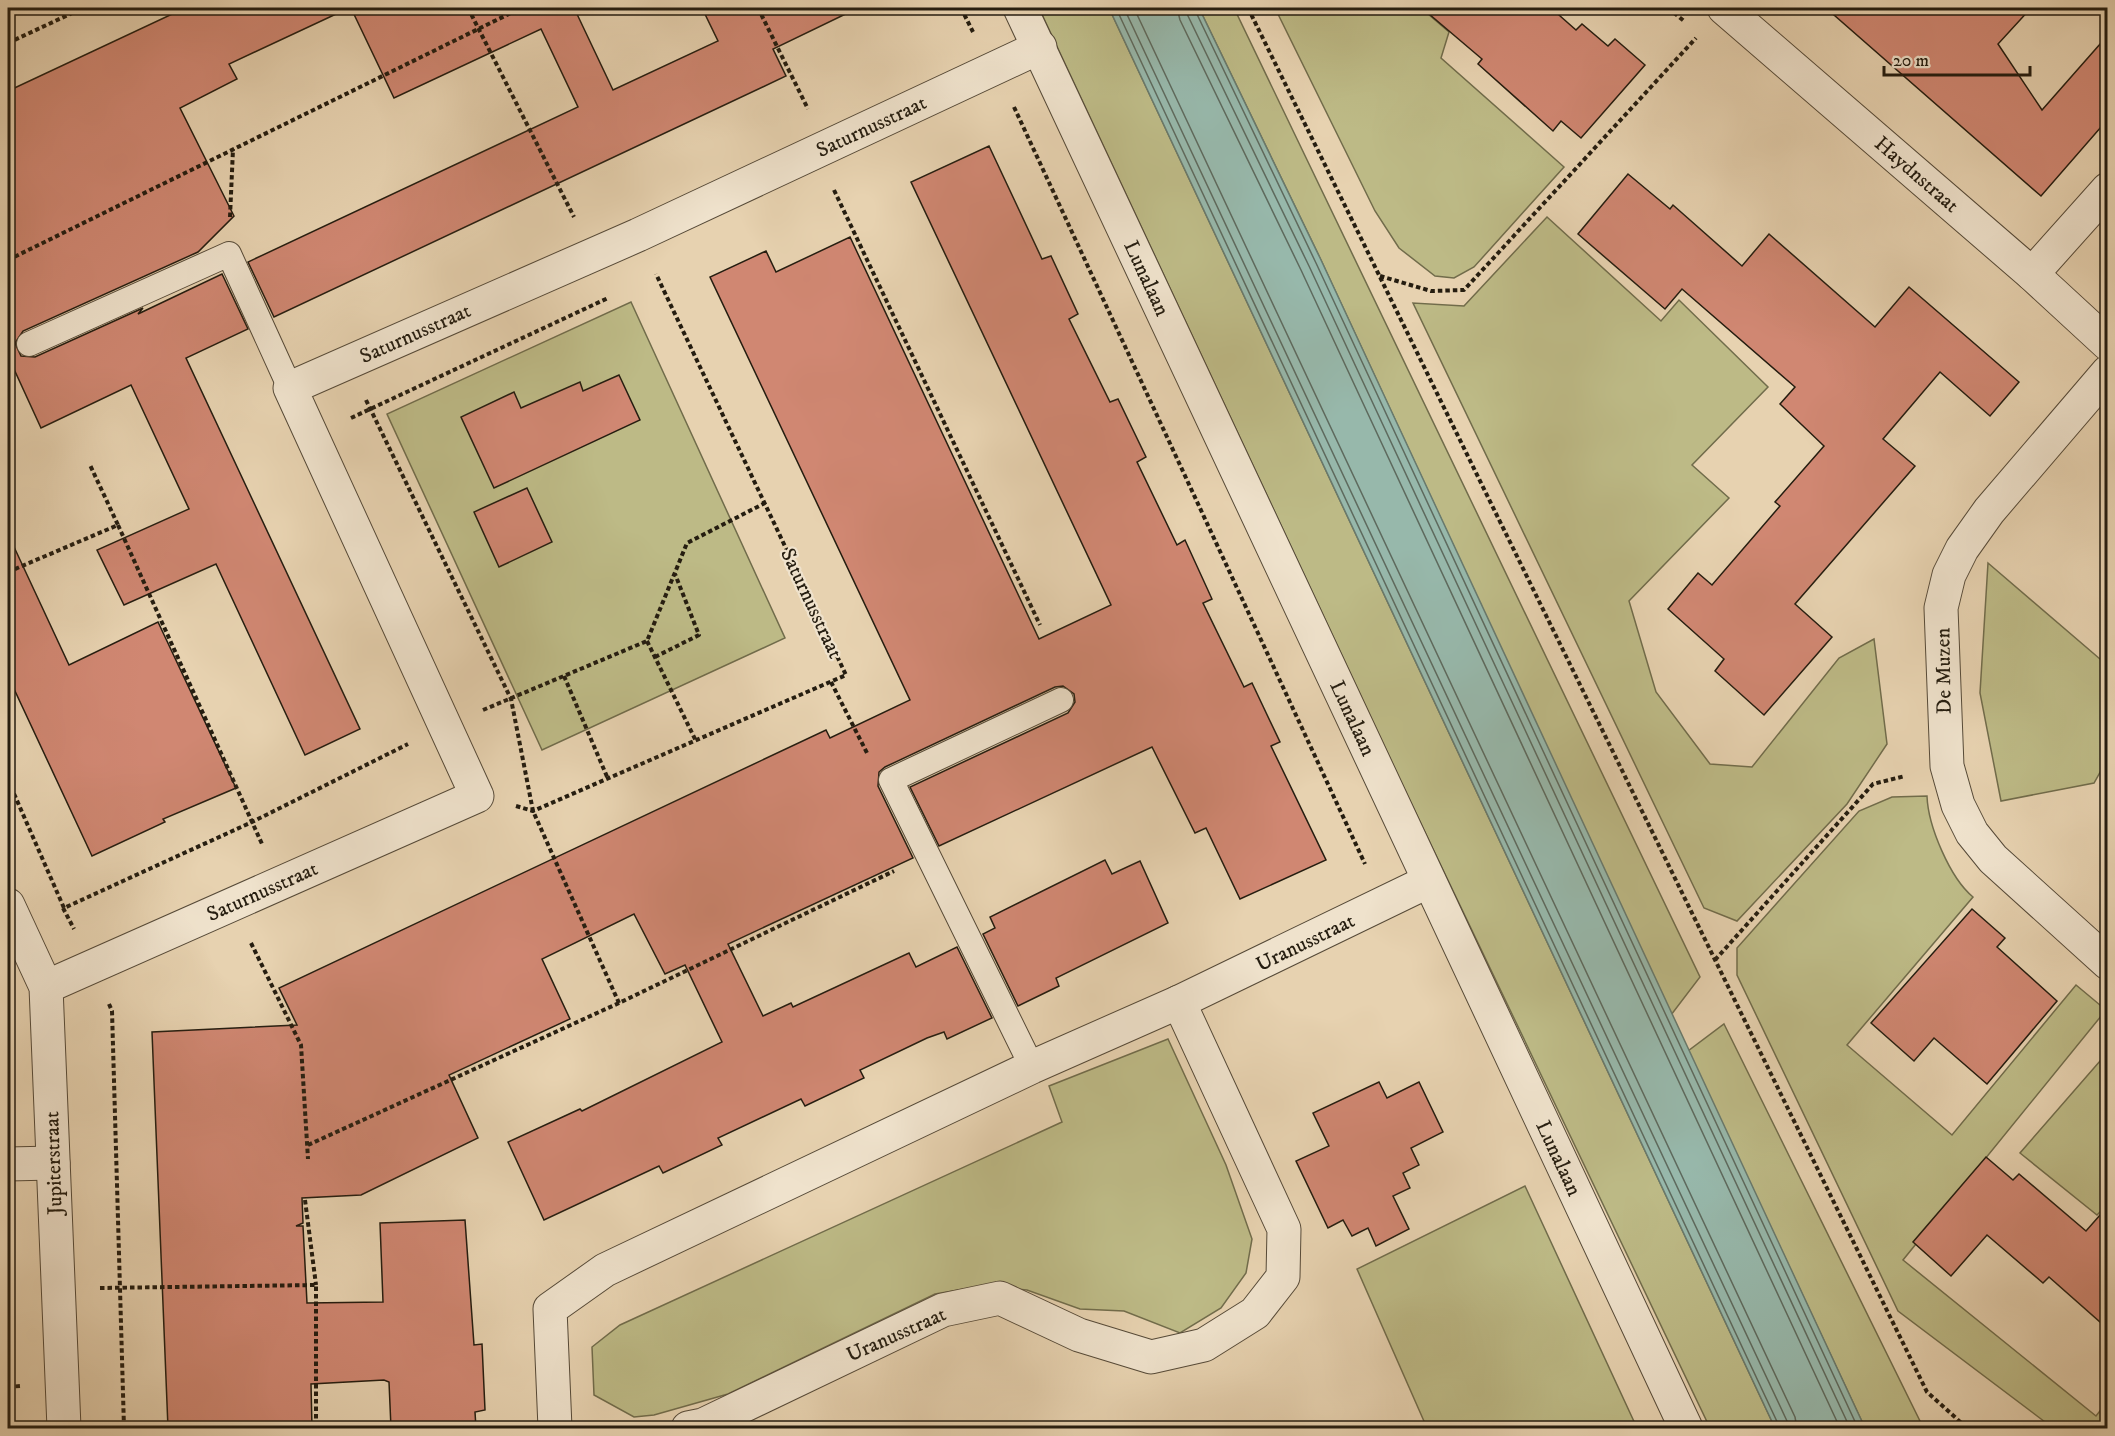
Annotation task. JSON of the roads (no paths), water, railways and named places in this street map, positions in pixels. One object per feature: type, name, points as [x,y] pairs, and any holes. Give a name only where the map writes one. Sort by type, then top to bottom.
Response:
[{"type":"street","name":"Lunalaan","points":[[1020,8],[1686,1428]]},
{"type":"street","name":"Haydnstraat","points":[[1736,11],[2108,344]]},
{"type":"street","name":"Saturnusstraat","points":[[46,987],[477,796],[290,388],[638,235],[1040,47]]},
{"type":"street","points":[[2032,274],[2108,189]]},
{"type":"street","name":"De Muzen","points":[[2108,372],[1989,511],[1962,549],[1949,575],[1941,608],[1947,765],[1958,805],[1972,833],[1993,859],[2108,963]]},
{"type":"street","name":"Uranusstraat","points":[[555,1428],[550,1309],[605,1270],[1032,1067],[1179,1002],[1430,881]]},
{"type":"street","name":"Jupiterstraat","points":[[8,905],[46,987],[64,1428]]},
{"type":"street","name":"Uranusstraat","points":[[688,1428],[703,1425],[943,1310],[1000,1298],[1079,1335],[1151,1357],[1204,1346],[1255,1313],[1283,1277],[1284,1229],[1179,1002]]},
{"type":"street","points":[[8,1164],[53,1163]]},
{"type":"lane","points":[[29,344],[229,254],[290,388]]},
{"type":"lane","points":[[1032,1067],[891,780],[1061,700]]},
{"type":"water","points":[[1109,8],[1199,8],[1321,260],[1865,1428],[1775,1428]]}]
